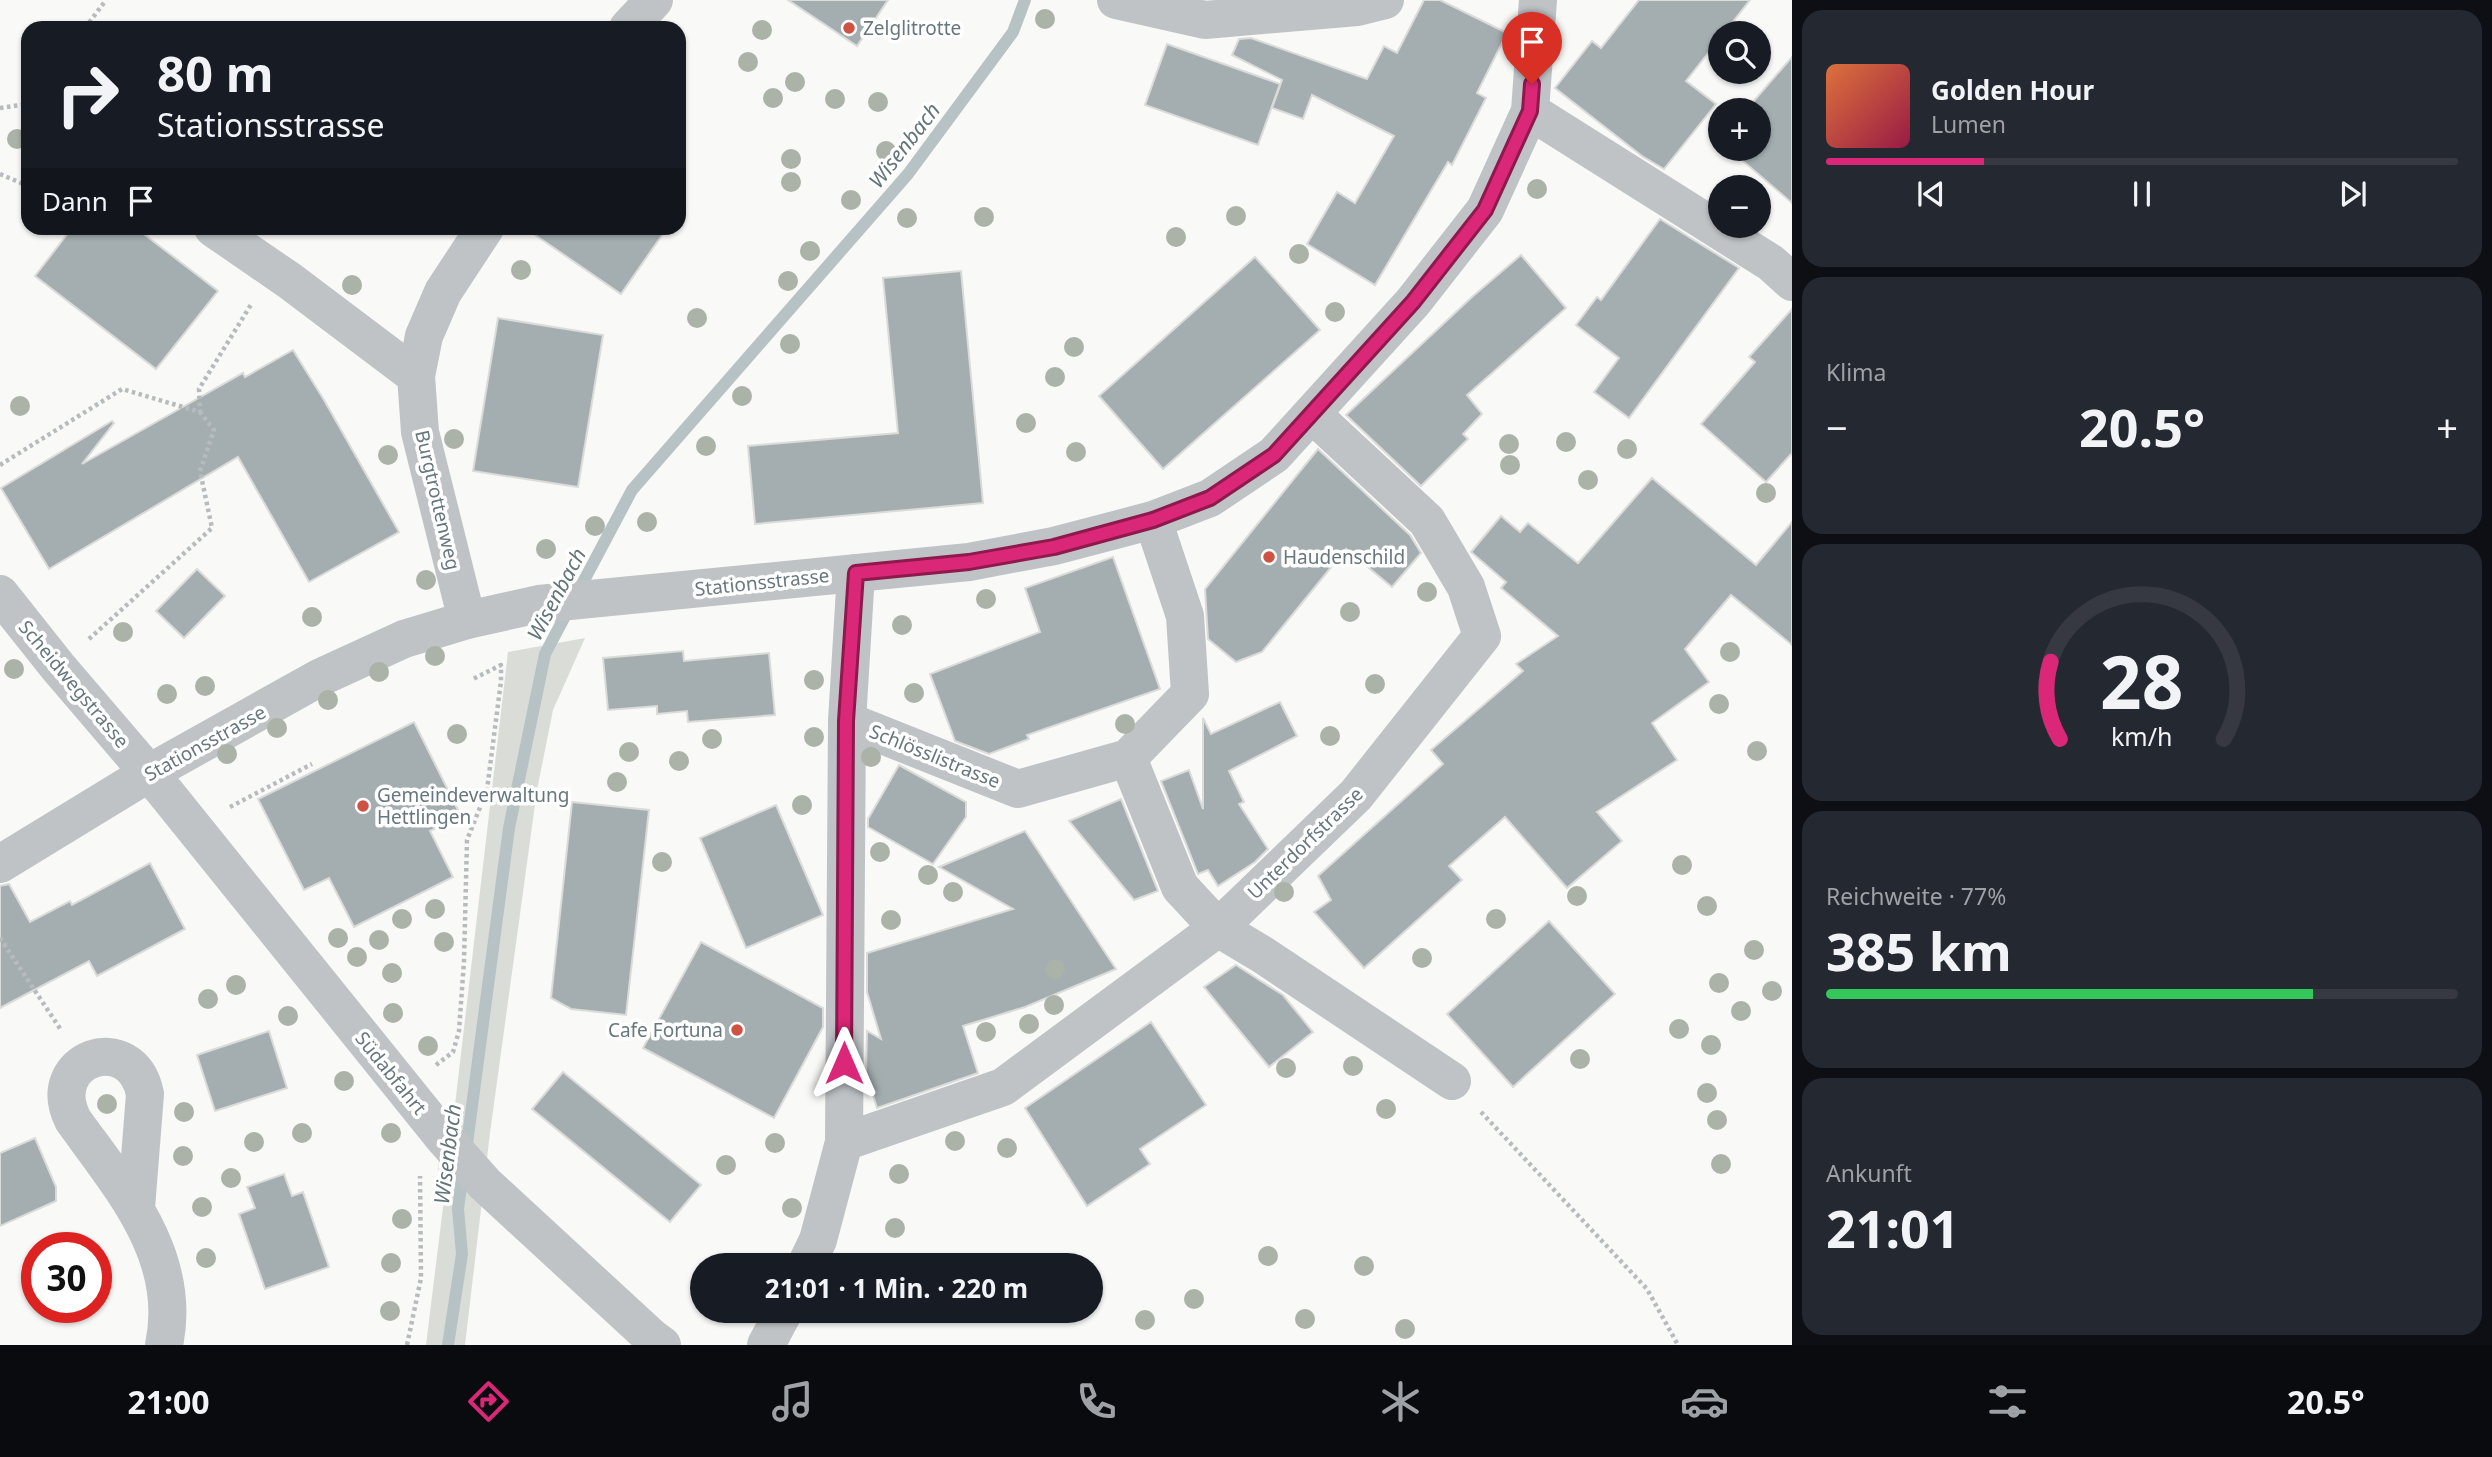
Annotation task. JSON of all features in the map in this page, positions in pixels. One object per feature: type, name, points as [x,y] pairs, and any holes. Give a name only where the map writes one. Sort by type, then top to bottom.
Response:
[{"type":"street","points":[[634,21],[654,0]]},
{"type":"street","points":[[1115,0],[1205,20],[1357,7],[1385,0]]},
{"type":"street","points":[[1532,0],[1538,0]]},
{"type":"street","name":"Stationsstrasse","points":[[0,864],[149,773],[319,678],[404,639],[467,620],[539,604],[969,562],[1054,547],[1153,520],[1210,498],[1274,455],[1413,302],[1485,210],[1530,111],[1538,0]]},
{"type":"street","points":[[1530,111],[1771,264],[1792,282]]},
{"type":"street","points":[[223,235],[290,281],[416,376]]},
{"type":"street","name":"Burgtrottenweg","points":[[467,620],[420,432],[416,376],[424,336],[443,292],[480,235]]},
{"type":"street","name":"Unterdorfstrasse","points":[[844,1142],[1003,1087],[1218,928],[1356,795],[1482,636],[1466,587],[1427,521],[1312,414]]},
{"type":"street","points":[[1153,520],[1185,616],[1189,694],[1128,758],[1180,887],[1218,928],[1452,1081]]},
{"type":"street","name":"Schlösslistrasse","points":[[812,1253],[818,1240],[844,1142],[846,721],[856,573]]},
{"type":"street","name":"Scheidwegstrasse","points":[[0,594],[58,667],[149,773]]},
{"type":"street","name":"Schlösslistrasse","points":[[846,721],[1018,789],[1128,758]]},
{"type":"street","name":"Südabfahrt","points":[[149,773],[443,1137],[485,1184],[662,1345]]},
{"type":"street","points":[[136,1208],[145,1094],[142,1082],[128,1063],[117,1058],[94,1058],[83,1063],[67,1083],[67,1108],[136,1208],[156,1249],[168,1289],[169,1324],[164,1345]]},
{"type":"street","points":[[766,1345],[778,1323]]},
{"type":"path","points":[[90,21],[106,0]]},
{"type":"path","points":[[0,108],[21,105]]},
{"type":"path","points":[[0,174],[21,183]]},
{"type":"path","points":[[58,667],[212,528],[200,471],[214,430],[200,412],[199,389],[254,300]]},
{"type":"path","points":[[0,465],[122,389],[200,412]]},
{"type":"path","points":[[404,1088],[453,1052],[459,1031],[467,840],[487,790],[501,665],[473,679]]},
{"type":"path","points":[[228,807],[312,764]]},
{"type":"path","points":[[0,938],[83,1063]]},
{"type":"path","points":[[1452,1081],[1647,1289],[1678,1345]]},
{"type":"path","points":[[407,1345],[421,1278],[419,1160],[443,1137]]},
{"type":"shaded area","points":[[585,638],[553,710],[537,790],[490,1133],[465,1345],[426,1345],[445,1191],[440,1181],[439,1159],[455,1105],[508,652]]},
{"type":"building","name":"Zelglitrotte","points":[[788,0],[888,0],[857,46]]},
{"type":"building","points":[[1424,0],[1440,0],[1507,33],[1477,93],[1486,98],[1452,165],[1448,162],[1375,285],[1307,244],[1337,192],[1355,203],[1394,136],[1312,95],[1303,119],[1272,108],[1282,80],[1232,55],[1239,39],[1251,38],[1367,79],[1384,46],[1397,53]]},
{"type":"building","points":[[1639,0],[1750,0],[1733,21],[1708,21],[1708,53],[1686,81],[1708,98],[1708,114],[1664,169],[1642,156],[1555,88],[1592,41],[1601,48]]},
{"type":"building","points":[[1167,44],[1280,84],[1258,145],[1145,105]]},
{"type":"building","points":[[1792,57],[1792,203],[1771,185],[1771,175],[1759,175],[1743,161],[1771,161],[1771,98],[1756,98]]},
{"type":"building","points":[[1660,219],[1739,268],[1629,418],[1594,392],[1619,358],[1576,325],[1597,297],[1601,300]]},
{"type":"building","points":[[67,235],[145,235],[218,291],[156,369],[35,276]]},
{"type":"building","points":[[535,235],[662,235],[621,294]]},
{"type":"building","points":[[1521,255],[1566,308],[1467,395],[1482,414],[1463,434],[1468,439],[1421,486],[1346,415]]},
{"type":"building","points":[[1255,257],[1320,330],[1163,469],[1099,396]]},
{"type":"building","points":[[961,271],[983,503],[755,524],[748,446],[898,433],[883,278]]},
{"type":"building","points":[[1792,309],[1792,453],[1766,482],[1701,424],[1755,362],[1749,357]]},
{"type":"building","points":[[498,318],[603,335],[578,487],[473,471]]},
{"type":"building","points":[[293,350],[399,532],[309,582],[238,457],[49,569],[1,488],[112,421],[114,423],[82,464],[243,373],[245,377]]},
{"type":"building","points":[[1318,449],[1410,535],[1421,553],[1392,587],[1346,549],[1262,652],[1236,662],[1208,639],[1205,589]]},
{"type":"building","points":[[1652,478],[1756,565],[1792,522],[1792,645],[1731,595],[1685,649],[1709,682],[1652,723],[1677,760],[1597,812],[1622,841],[1567,888],[1505,817],[1449,866],[1462,880],[1364,968],[1314,912],[1331,900],[1318,876],[1443,764],[1431,750],[1523,671],[1516,664],[1558,636],[1501,588],[1506,582],[1471,552],[1501,516],[1520,532],[1528,523],[1578,563]]},
{"type":"building","points":[[1113,557],[1160,689],[1027,735],[1029,739],[989,754],[955,741],[930,674],[1040,632],[1025,588]]},
{"type":"building","points":[[197,569],[225,596],[184,638],[156,611]]},
{"type":"building","points":[[683,651],[684,661],[769,653],[775,715],[688,722],[687,711],[657,714],[657,706],[608,710],[603,658]]},
{"type":"building","points":[[1280,702],[1297,736],[1229,771],[1244,802],[1239,804],[1268,849],[1255,862],[1218,886],[1208,870],[1198,874],[1161,781],[1189,770],[1203,809],[1203,718],[1211,734]]},
{"type":"building","points":[[414,722],[461,816],[430,831],[453,877],[354,927],[329,878],[304,890],[258,799]]},
{"type":"building","points":[[899,765],[966,802],[966,817],[933,864],[868,827],[868,819]]},
{"type":"building","points":[[1121,799],[1158,891],[1134,900],[1069,821]]},
{"type":"building","points":[[572,802],[649,810],[626,1015],[571,1009],[551,998]]},
{"type":"building","points":[[776,805],[823,915],[746,948],[700,838]]},
{"type":"building","points":[[1025,831],[1116,969],[1025,1007],[963,1026],[978,1073],[877,1108],[866,1073],[867,1031],[881,1039],[867,992],[867,953],[1013,909],[939,867]]},
{"type":"building","points":[[150,863],[185,929],[97,976],[89,961],[0,1008],[0,886],[9,884],[30,922],[70,901],[72,905]]},
{"type":"building","points":[[1549,921],[1615,994],[1513,1087],[1447,1014]]},
{"type":"building","name":"Cafe Fortuna","points":[[701,942],[823,1008],[823,1027],[774,1118],[643,1048]]},
{"type":"building","points":[[1236,965],[1283,995],[1313,1032],[1269,1067],[1204,987]]},
{"type":"building","points":[[1151,1022],[1206,1105],[1140,1149],[1150,1164],[1087,1206],[1025,1108]]},
{"type":"building","points":[[269,1031],[287,1088],[215,1111],[197,1055]]},
{"type":"building","points":[[563,1072],[701,1185],[670,1222],[532,1109]]},
{"type":"building","points":[[35,1138],[56,1187],[56,1201],[0,1226],[0,1153]]},
{"type":"building","points":[[284,1174],[292,1196],[303,1192],[329,1267],[265,1289],[239,1214],[255,1208],[247,1187]]},
{"type":"waterway","name":"Wisenbach","points":[[466,1151],[509,828],[545,654],[632,490],[908,174],[1013,32],[1025,0]]},
{"type":"waterway","name":"Wisenbach","points":[[448,1345],[462,1254],[458,1209],[463,1172]]},
{"type":"place","name":"Zelglitrotte","points":[[849,28]]},
{"type":"place","name":"Haudenschild","points":[[1269,557]]},
{"type":"place","name":"Gemeindeverwaltung Hettlingen","points":[[363,806]]},
{"type":"place","name":"Cafe Fortuna","points":[[737,1030]]},
{"type":"route","points":[[844,1063],[846,721],[856,573],[969,562],[1054,547],[1153,520],[1210,498],[1274,455],[1413,302],[1485,210],[1530,111],[1532,84]]}]
